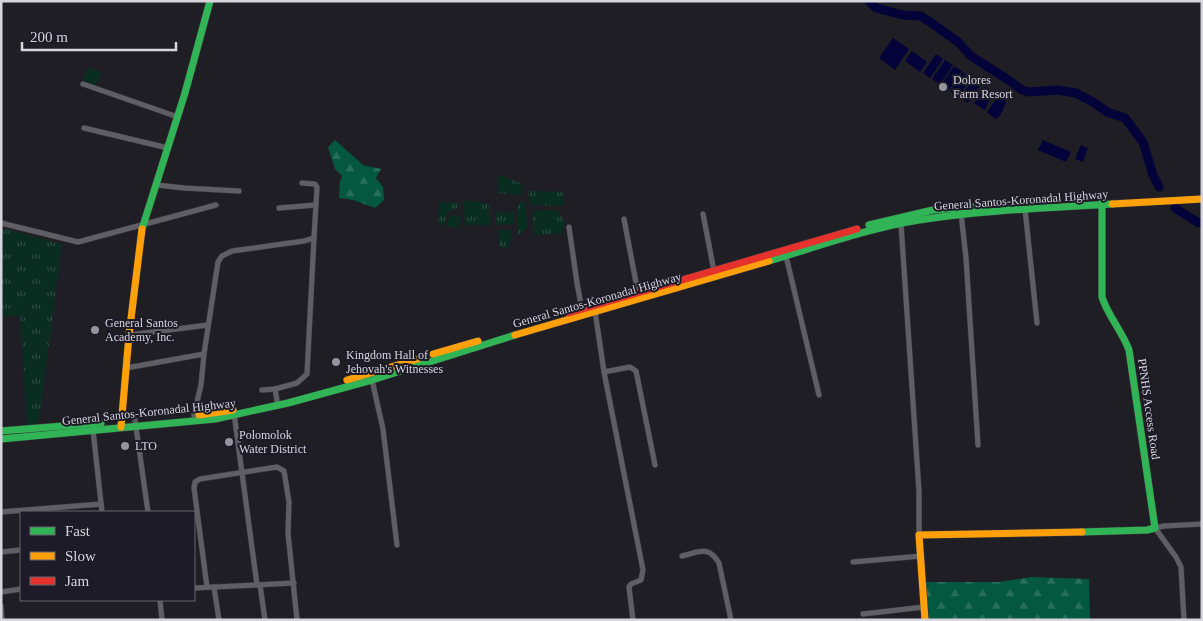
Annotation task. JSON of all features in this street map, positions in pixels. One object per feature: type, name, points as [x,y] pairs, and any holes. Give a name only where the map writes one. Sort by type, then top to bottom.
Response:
[{"type":"main road","points":[[121,424],[129,335],[143,225],[178,117],[210,1]]},
{"type":"main road","name":"General Santos-Koronadal Highway","points":[[1,431],[215,419],[583,312],[786,256],[867,229],[960,211],[1202,194]]},
{"type":"main road","name":"General Santos-Koronadal Highway","points":[[594,309],[638,293],[714,270],[933,210],[1025,210],[1102,202],[1202,199]]},
{"type":"main road","name":"PPNHS Access Road","points":[[1102,202],[1102,297],[1105,307],[1123,334],[1129,350],[1154,528]]},
{"type":"main road","name":"General Santos-Koronadal Highway","points":[[135,423],[234,412],[288,403],[372,380],[583,312]]},
{"type":"main road","name":"General Santos-Koronadal Highway","points":[[1,439],[93,430],[121,424]]},
{"type":"main road","points":[[924,620],[919,535],[1154,528]]},
{"type":"street","points":[[83,84],[178,117]]},
{"type":"street","points":[[84,128],[168,148]]},
{"type":"street","points":[[262,390],[275,389],[297,383],[307,374],[317,186],[302,183]]},
{"type":"street","points":[[157,185],[239,191]]},
{"type":"street","points":[[1,222],[78,242],[216,205]]},
{"type":"street","points":[[279,208],[316,205]]},
{"type":"street","points":[[1025,210],[1037,323]]},
{"type":"street","points":[[960,211],[966,258],[978,445]]},
{"type":"street","points":[[703,214],[714,270]]},
{"type":"street","points":[[624,219],[638,293]]},
{"type":"street","points":[[901,223],[919,491],[919,535]]},
{"type":"street","points":[[569,227],[583,312]]},
{"type":"street","points":[[194,415],[201,385],[218,262],[222,256],[232,252],[314,238]]},
{"type":"street","points":[[786,256],[819,395]]},
{"type":"street","points":[[594,309],[604,372],[643,570],[641,580],[631,584],[629,587],[633,620]]},
{"type":"street","points":[[129,335],[208,325]]},
{"type":"street","points":[[126,368],[204,354]]},
{"type":"street","points":[[604,372],[630,366],[636,371],[655,465]]},
{"type":"street","points":[[372,380],[383,429],[397,545]]},
{"type":"street","points":[[275,389],[277,401]]},
{"type":"street","points":[[234,412],[241,472],[265,620]]},
{"type":"street","points":[[135,423],[148,511]]},
{"type":"street","points":[[93,430],[102,511]]},
{"type":"street","points":[[207,587],[194,488],[195,482],[200,479],[277,467],[284,472],[288,502],[288,533],[297,620]]},
{"type":"street","points":[[1,512],[101,504]]},
{"type":"street","points":[[1154,528],[1202,524]]},
{"type":"street","name":"PPNHS Access Road","points":[[1154,528],[1173,553],[1181,568],[1184,620]]},
{"type":"street","points":[[1,552],[20,550]]},
{"type":"street","points":[[682,556],[704,550],[716,558],[719,563],[731,620]]},
{"type":"street","points":[[853,562],[921,556]]},
{"type":"street","points":[[195,588],[294,583]]},
{"type":"street","points":[[214,587],[219,620]]},
{"type":"street","points":[[1,592],[20,589]]},
{"type":"street","points":[[160,601],[162,620]]},
{"type":"street","points":[[1,606],[2,620]]},
{"type":"street","points":[[863,614],[924,607]]},
{"type":"green space","points":[[89,67],[102,73],[95,86],[83,80]]},
{"type":"green space","points":[[335,140],[363,165],[381,169],[376,178],[383,187],[384,200],[375,208],[353,200],[339,198],[342,176],[335,169],[328,147]]},
{"type":"green space","points":[[498,175],[520,183],[524,195],[498,193]]},
{"type":"green space","points":[[528,191],[564,192],[563,206],[530,205]]},
{"type":"green space","points":[[464,200],[489,204],[490,225],[465,225]]},
{"type":"green space","points":[[525,201],[528,228],[517,236],[517,204]]},
{"type":"green space","points":[[440,202],[461,203],[455,210],[447,212],[445,225],[438,223]]},
{"type":"green space","points":[[557,210],[565,222],[562,233],[534,235],[532,211]]},
{"type":"green space","points":[[514,212],[513,224],[496,225],[496,213]]},
{"type":"green space","points":[[450,215],[461,216],[459,228],[447,227]]},
{"type":"green space","points":[[1,228],[62,244],[39,422],[27,426],[20,316],[1,317]]},
{"type":"green space","points":[[499,230],[512,230],[509,248],[499,246]]},
{"type":"green space","points":[[1032,577],[1089,579],[1090,620],[926,620],[925,582],[999,582]]},
{"type":"shaded area","points":[[893,38],[909,49],[895,70],[879,58]]},
{"type":"shaded area","points":[[912,51],[927,62],[920,72],[905,61]]},
{"type":"shaded area","points":[[936,54],[943,59],[930,78],[923,73]]},
{"type":"shaded area","points":[[945,60],[953,65],[940,84],[932,79]]},
{"type":"shaded area","points":[[954,66],[962,71],[949,90],[941,85]]},
{"type":"shaded area","points":[[963,72],[971,78],[958,97],[950,91]]},
{"type":"shaded area","points":[[973,79],[981,84],[968,103],[960,98]]},
{"type":"shaded area","points":[[985,87],[995,93],[995,95],[989,101],[985,110],[974,103]]},
{"type":"shaded area","points":[[999,96],[1006,103],[1000,116],[995,119],[987,112]]},
{"type":"shaded area","points":[[1043,140],[1071,152],[1066,162],[1038,150]]},
{"type":"shaded area","points":[[1081,145],[1088,148],[1083,162],[1075,159]]},
{"type":"waterway","points":[[869,1],[876,8],[903,15],[921,16],[958,42],[971,56],[1022,90],[1029,92],[1057,90],[1076,93],[1107,112],[1125,118],[1143,142],[1153,175],[1159,187]]},
{"type":"waterway","points":[[1175,208],[1197,222],[1202,223]]},
{"type":"traffic: fast","points":[[142,229],[185,93],[210,1]]},
{"type":"traffic: fast","points":[[1082,532],[1147,530],[1155,528],[1129,350],[1102,297],[1102,199]]},
{"type":"traffic: fast","points":[[769,261],[900,223],[991,212],[1112,204]]},
{"type":"traffic: fast","points":[[869,225],[933,210],[987,206]]},
{"type":"traffic: fast","points":[[1,439],[215,419],[288,403],[372,380],[515,335]]},
{"type":"traffic: fast","points":[[1,431],[101,423]]},
{"type":"traffic: slow","points":[[1112,204],[1202,199]]},
{"type":"traffic: slow","points":[[121,427],[129,335],[142,229]]},
{"type":"traffic: slow","points":[[515,335],[769,261]]},
{"type":"traffic: slow","points":[[433,354],[478,341]]},
{"type":"traffic: slow","points":[[347,380],[418,359]]},
{"type":"traffic: slow","points":[[199,415],[233,410]]},
{"type":"traffic: slow","points":[[925,620],[919,535],[1082,532]]},
{"type":"traffic: jam","points":[[569,313],[857,229]]},
{"type":"place","name":"Dolores Farm Resort","points":[[943,87]]},
{"type":"place","name":"General Santos Academy, Inc.","points":[[95,330]]},
{"type":"place","name":"Kingdom Hall of Jehovah's Witnesses","points":[[336,362]]},
{"type":"place","name":"Polomolok Water District","points":[[229,442]]},
{"type":"place","name":"LTO","points":[[125,446]]}]
